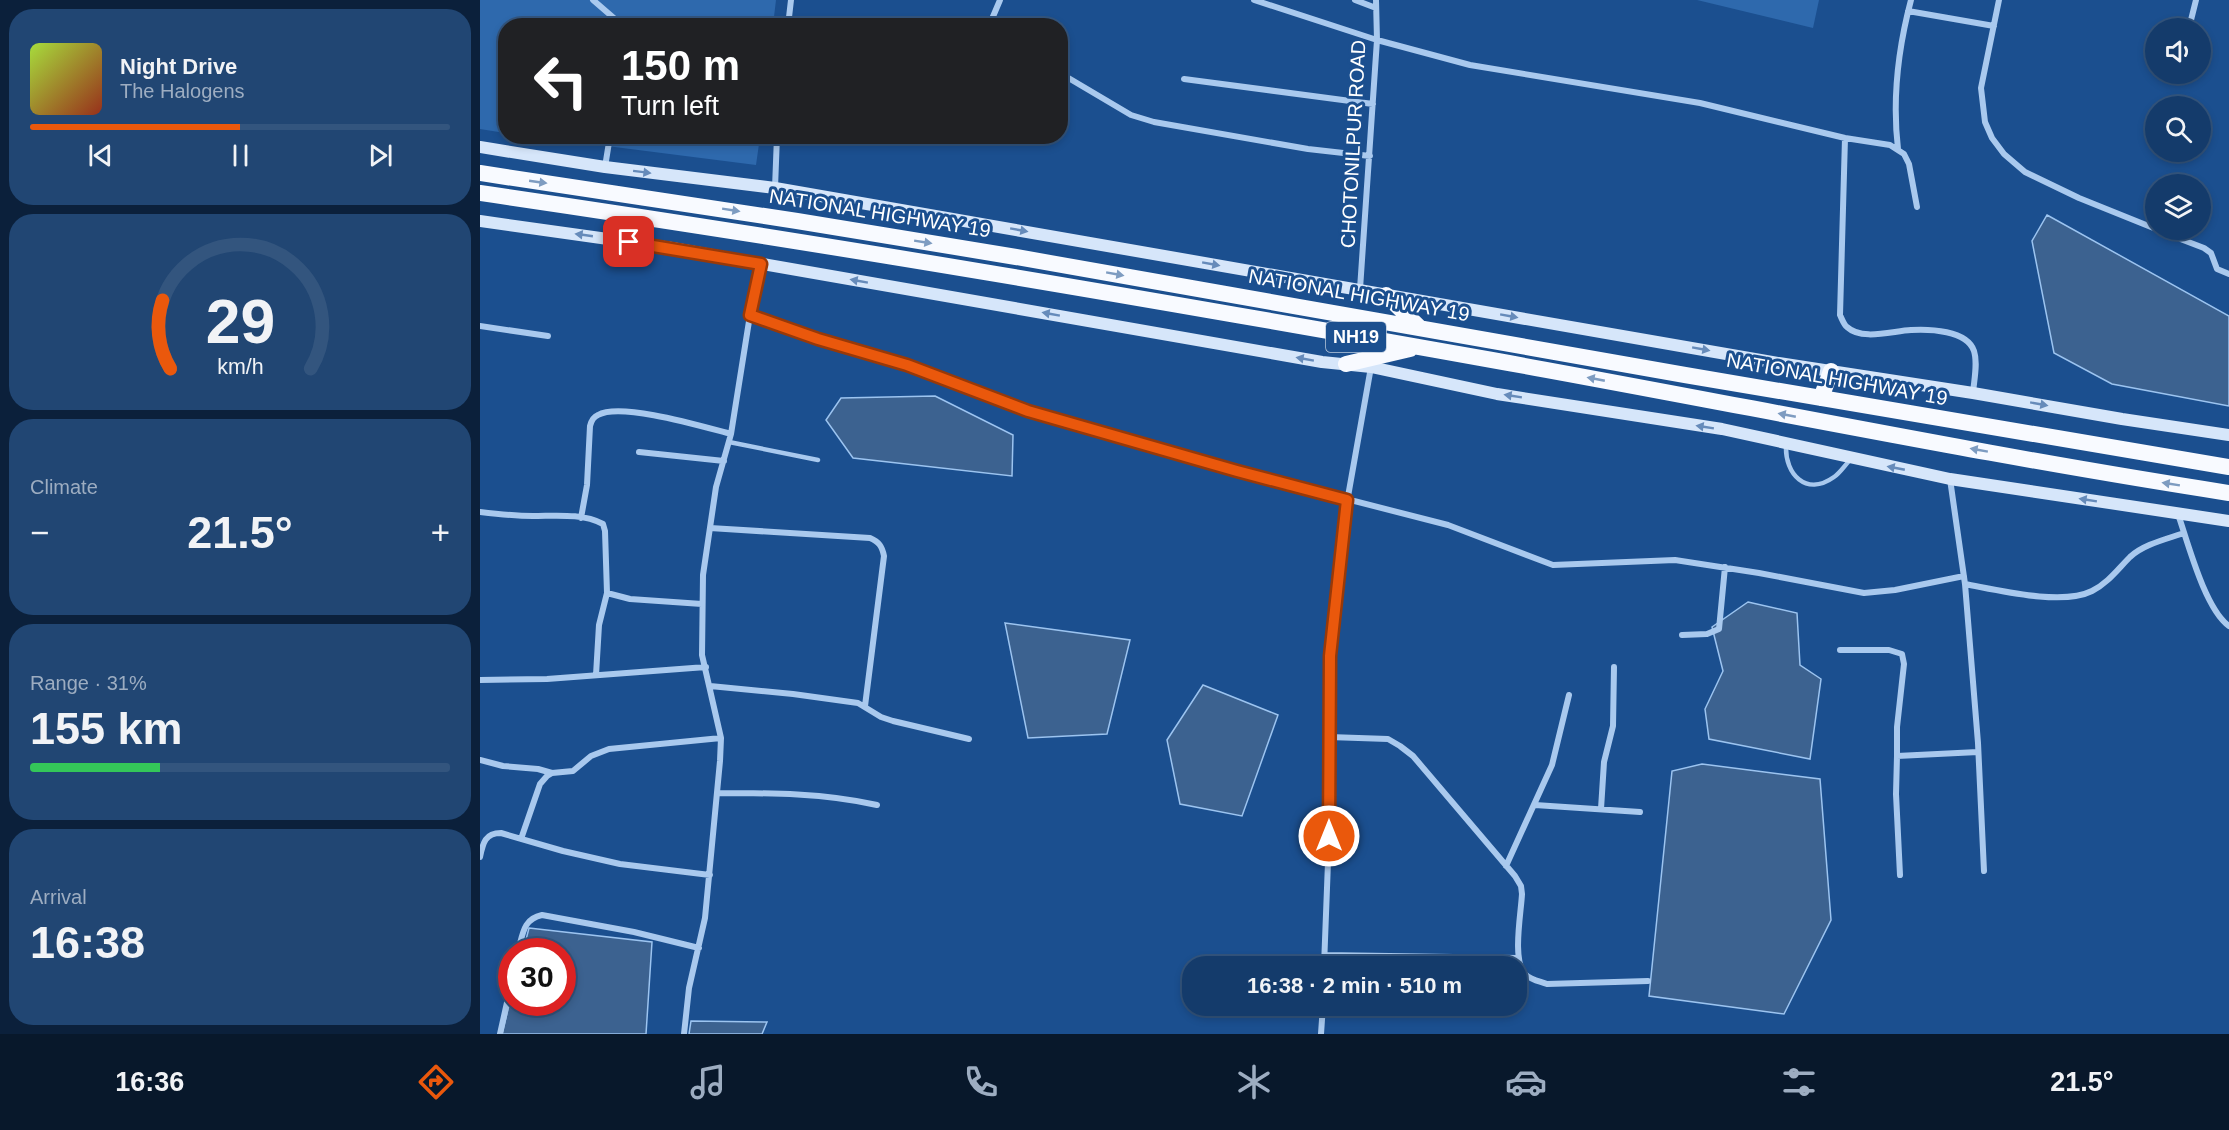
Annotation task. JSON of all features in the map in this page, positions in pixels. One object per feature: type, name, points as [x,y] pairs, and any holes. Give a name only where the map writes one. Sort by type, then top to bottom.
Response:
[{"type":"highway","name":"NATIONAL HIGHWAY 19","points":[[480,173],[797,220],[2229,467]]},
{"type":"highway","name":"NH19","points":[[480,193],[813,243],[1417,347],[1956,447],[2229,493]]},
{"type":"highway","points":[[1386,296],[1419,327]]},
{"type":"highway","points":[[1347,364],[1417,347]]},
{"type":"highway","points":[[1821,398],[1831,371]]},
{"type":"main road","points":[[480,147],[605,167],[775,188],[1360,289],[1386,296],[2229,435]]},
{"type":"main road","points":[[480,221],[672,248],[1310,360],[1371,367],[1497,394],[1722,429],[1851,459],[1950,478],[2229,521]]},
{"type":"street","points":[[593,0],[610,18]]},
{"type":"street","points":[[789,18],[791,0]]},
{"type":"street","points":[[992,18],[1000,0]]},
{"type":"street","points":[[1254,0],[1377,40],[1470,65],[1700,103],[1845,138],[1890,145],[1904,154],[1909,164],[1917,207]]},
{"type":"street","points":[[1355,0],[1376,8]]},
{"type":"street","name":"CHOTONILPUR ROAD","points":[[1360,289],[1377,40],[1376,0]]},
{"type":"street","points":[[1898,149],[1894,118],[1896,76],[1911,0]]},
{"type":"street","points":[[1999,0],[1981,88],[1985,122],[1992,138],[2004,154],[2025,172],[2079,198],[2145,225]]},
{"type":"street","points":[[2192,18],[2196,0]]},
{"type":"street","points":[[1908,11],[1994,26]]},
{"type":"street","points":[[1068,79],[1131,115],[1154,122],[1308,149],[1370,156]]},
{"type":"street","points":[[1184,79],[1373,104]]},
{"type":"street","points":[[1845,138],[1840,315],[1846,327],[1860,333],[1912,330],[1956,335],[1969,342],[1974,350],[1976,364],[1973,393]]},
{"type":"street","points":[[605,167],[609,144]]},
{"type":"street","points":[[775,188],[777,144]]},
{"type":"street","points":[[2184,240],[2211,253],[2217,269],[2229,274]]},
{"type":"street","points":[[684,1034],[689,988],[705,918],[721,738],[702,655],[703,575],[716,488],[731,434],[750,315],[761,264]]},
{"type":"street","points":[[750,315],[818,339],[907,365],[1028,411],[1237,471],[1448,525],[1553,564],[1675,560],[1864,593],[1895,590],[1964,576]]},
{"type":"street","points":[[480,326],[548,336]]},
{"type":"street","points":[[1371,367],[1347,500],[1330,656],[1329,836],[1325,955],[1389,956]]},
{"type":"street","points":[[581,518],[587,485],[590,426],[592,420],[598,415],[607,412],[658,415],[731,434]]},
{"type":"street","points":[[639,452],[724,461]]},
{"type":"street","points":[[1950,478],[1965,584],[1978,752],[1984,871]]},
{"type":"street","points":[[480,512],[581,518],[603,524],[607,592],[599,625],[596,675]]},
{"type":"street","points":[[2178,513],[2196,568],[2216,612],[2229,626]]},
{"type":"street","points":[[710,528],[870,538],[878,542],[884,556],[865,706]]},
{"type":"street","points":[[1965,584],[2040,596],[2081,595],[2108,581],[2137,552],[2184,533]]},
{"type":"street","points":[[1682,635],[1707,634],[1719,629],[1725,567]]},
{"type":"street","points":[[607,592],[630,599],[702,604]]},
{"type":"street","points":[[1840,650],[1889,650],[1902,654],[1904,664],[1897,727],[1896,794],[1900,875]]},
{"type":"street","points":[[480,680],[547,679],[706,667]]},
{"type":"street","points":[[1600,809],[1604,762],[1613,726],[1614,667]]},
{"type":"street","points":[[710,686],[813,696],[858,703],[871,712],[893,721],[969,739]]},
{"type":"street","points":[[1506,866],[1552,765],[1569,695]]},
{"type":"street","points":[[1329,737],[1388,740],[1413,756],[1521,886],[1518,956]]},
{"type":"street","points":[[480,759],[503,766],[538,769],[552,773],[573,771],[591,756],[609,749],[721,738]]},
{"type":"street","points":[[1897,756],[1978,752]]},
{"type":"street","points":[[522,839],[540,784],[552,773]]},
{"type":"street","points":[[717,793],[813,795],[847,798],[877,805]]},
{"type":"street","points":[[1535,805],[1640,812]]},
{"type":"street","points":[[480,857],[483,843],[492,833],[501,833],[620,864],[710,875]]},
{"type":"street","points":[[522,938],[527,921],[534,916],[542,915],[634,932],[699,948]]},
{"type":"street","points":[[1527,976],[1547,984],[1648,981]]},
{"type":"street","points":[[500,1034],[504,1016]]},
{"type":"street","points":[[1321,1034],[1322,1016]]},
{"type":"lane","points":[[729,442],[818,460]]},
{"type":"lane","points":[[1786,443],[1786,459],[1794,476],[1812,485],[1834,477],[1851,459]]},
{"type":"shaded area","points":[[480,0],[776,0],[774,18],[498,18],[498,132],[480,129]]},
{"type":"shaded area","points":[[1697,0],[1819,0],[1813,28]]},
{"type":"shaded area","points":[[591,144],[759,144],[756,165]]},
{"type":"shaded area","points":[[2047,215],[2229,316],[2229,406],[2112,384],[2054,353],[2032,241]]},
{"type":"shaded area","points":[[935,396],[1013,435],[1012,476],[853,458],[826,420],[841,398]]},
{"type":"shaded area","points":[[1748,602],[1797,613],[1800,665],[1821,679],[1810,759],[1709,739],[1705,709],[1723,671],[1712,627]]},
{"type":"shaded area","points":[[1005,623],[1130,640],[1107,734],[1028,738]]},
{"type":"shaded area","points":[[1203,685],[1278,715],[1242,816],[1180,804],[1167,740]]},
{"type":"shaded area","points":[[1702,764],[1820,779],[1831,920],[1784,1014],[1649,996],[1672,771]]},
{"type":"shaded area","points":[[529,928],[652,942],[646,1034],[502,1034],[506,1016],[576,1016],[576,938],[526,938]]},
{"type":"shaded area","points":[[691,1021],[767,1022],[762,1034],[689,1034]]},
{"type":"route","points":[[629,242],[761,264],[750,315],[818,339],[907,365],[1028,411],[1347,500],[1330,656],[1329,836]]}]
